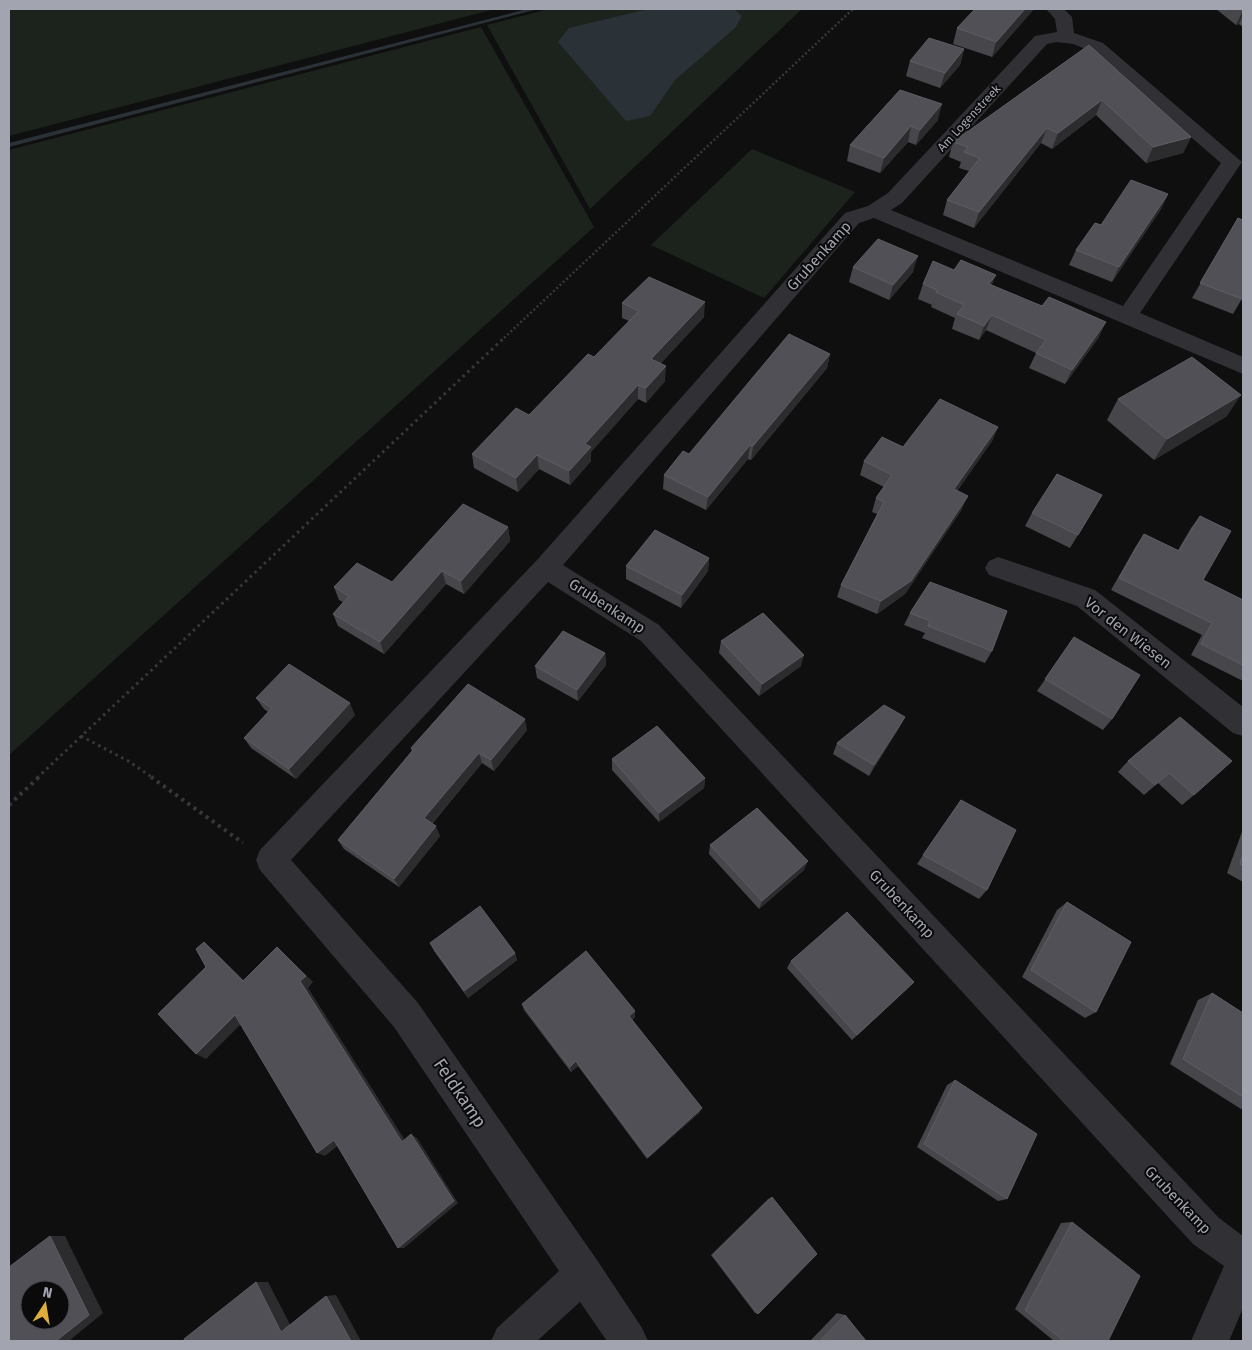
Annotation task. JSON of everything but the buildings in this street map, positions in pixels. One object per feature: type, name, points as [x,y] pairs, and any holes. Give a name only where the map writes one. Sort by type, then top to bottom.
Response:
[{"type":"street","points":[[1054,9],[1063,17],[1066,36]]},
{"type":"street","name":"Am Logenstreek","points":[[875,211],[895,198],[1041,40],[1066,36],[1084,40],[1097,47],[1238,161],[1128,316]]},
{"type":"street","points":[[875,211],[1243,366]]},
{"type":"street","name":"Grubenkamp","points":[[271,860],[546,567],[852,218],[875,211]]},
{"type":"street","name":"Grubenkamp","points":[[546,567],[650,633],[1206,1231],[1243,1258]]},
{"type":"street","name":"Vor den Wiesen","points":[[998,568],[1086,598],[1243,724]]},
{"type":"street","name":"Feldkamp","points":[[271,860],[406,1014],[629,1341]]},
{"type":"street","points":[[1210,1341],[1243,1266]]},
{"type":"street","points":[[510,1341],[584,1273]]},
{"type":"path","points":[[9,805],[853,9]]},
{"type":"path","points":[[81,736],[130,762],[234,837],[271,860]]},
{"type":"shaded area","points":[[9,9],[495,9],[9,136]]},
{"type":"shaded area","points":[[549,9],[802,9],[590,209],[487,25]]},
{"type":"shaded area","points":[[648,9],[734,9],[742,16],[735,28],[675,80],[650,116],[626,121],[558,42],[569,28]]},
{"type":"shaded area","points":[[481,27],[594,227],[9,755],[9,150]]},
{"type":"shaded area","points":[[752,149],[855,192],[764,298],[651,245]]},
{"type":"waterway","points":[[9,145],[534,9]]}]
